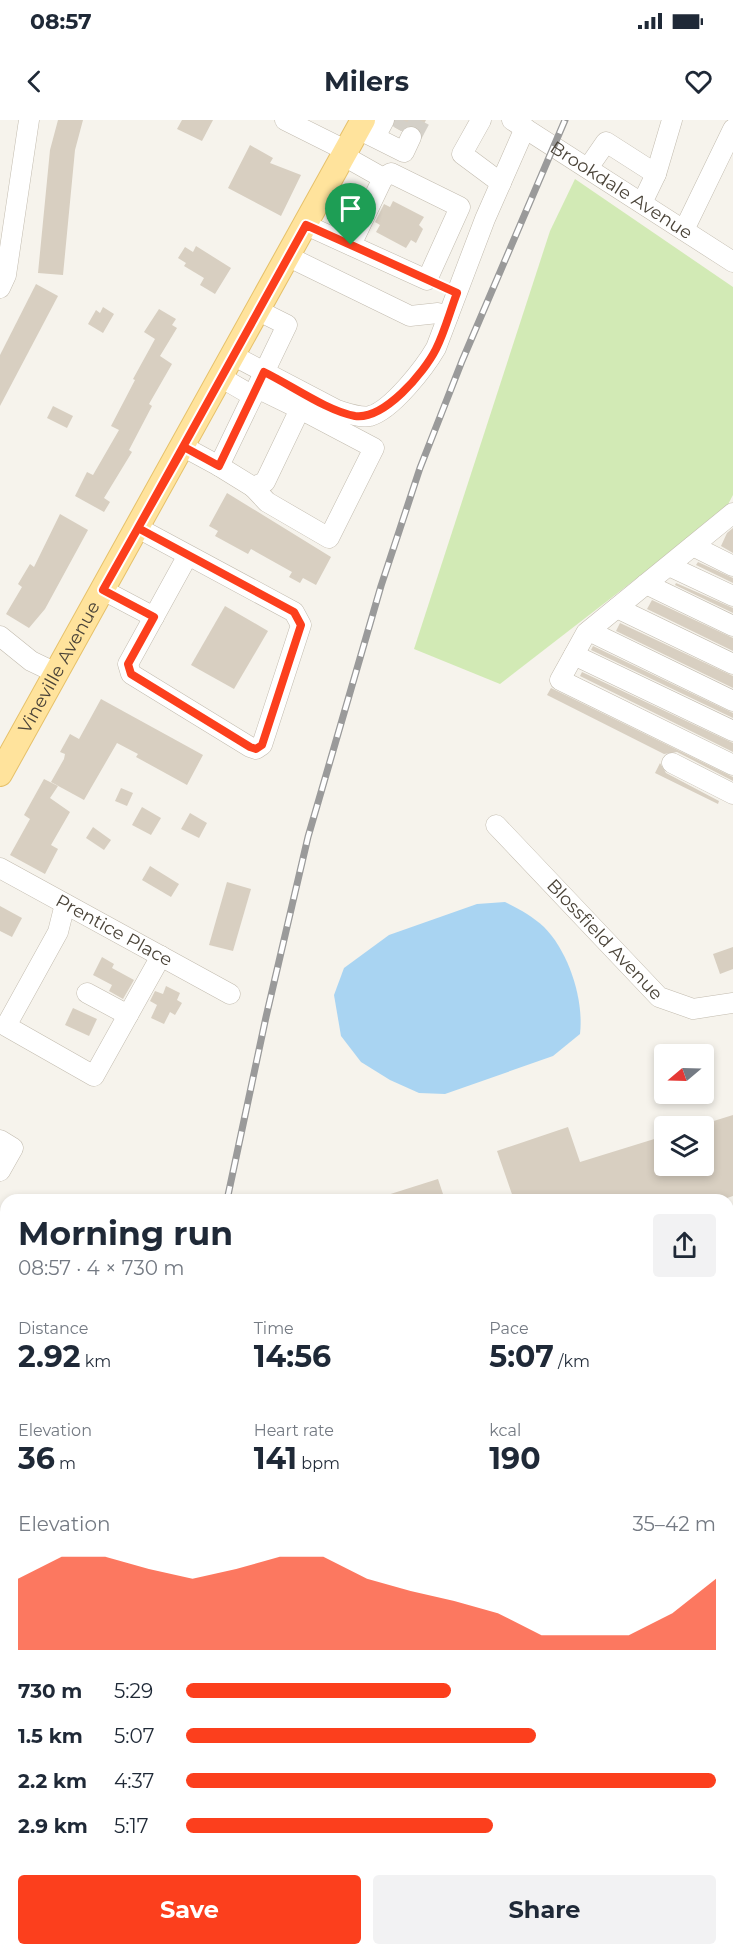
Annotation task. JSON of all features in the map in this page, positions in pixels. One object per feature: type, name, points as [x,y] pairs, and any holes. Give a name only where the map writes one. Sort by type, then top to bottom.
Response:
[{"type":"main road","name":"Vineville Avenue","points":[[0,774],[184,447],[345,153],[383,131]]},
{"type":"street","points":[[0,288],[6,276],[29,120]]},
{"type":"street","points":[[285,120],[345,153],[383,178]]},
{"type":"street","points":[[481,120],[462,154],[501,183]]},
{"type":"street","points":[[642,203],[656,174],[672,120]]},
{"type":"street","points":[[222,378],[258,385],[355,416],[371,416],[398,396],[426,366],[436,348],[501,183],[530,126]]},
{"type":"street","name":"Brookdale Avenue","points":[[530,126],[588,168],[733,262]]},
{"type":"street","points":[[684,230],[733,129]]},
{"type":"street","points":[[588,168],[606,142],[656,174]]},
{"type":"street","points":[[351,245],[383,178],[391,173],[460,207],[427,280]]},
{"type":"street","points":[[306,225],[457,293]]},
{"type":"street","points":[[289,257],[410,316],[438,313],[447,316]]},
{"type":"street","points":[[219,466],[287,325],[259,311]]},
{"type":"street","points":[[184,447],[253,487],[267,502],[328,538],[374,448],[258,385],[234,356]]},
{"type":"street","points":[[253,487],[265,482],[300,409]]},
{"type":"street","points":[[733,513],[589,631],[560,680],[733,765]]},
{"type":"street","points":[[138,528],[294,612],[299,618],[301,625],[262,745],[256,749],[131,674],[128,664],[188,555]]},
{"type":"street","points":[[715,528],[733,537]]},
{"type":"street","points":[[693,546],[733,566]]},
{"type":"street","points":[[669,566],[733,596]]},
{"type":"street","points":[[646,584],[733,626]]},
{"type":"street","points":[[103,590],[154,617]]},
{"type":"street","points":[[617,608],[733,664]]},
{"type":"street","points":[[589,631],[733,701]]},
{"type":"street","points":[[0,636],[31,661],[56,673]]},
{"type":"street","points":[[574,655],[733,731]]},
{"type":"street","points":[[672,763],[733,794]]},
{"type":"street","name":"Blossfield Avenue","points":[[496,825],[659,997],[693,1009],[733,1002]]},
{"type":"street","name":"Prentice Place","points":[[0,868],[230,994]]},
{"type":"street","points":[[65,904],[58,932],[3,1032],[94,1076],[161,956]]},
{"type":"street","points":[[87,993],[128,1015]]},
{"type":"street","points":[[0,1140],[13,1148],[0,1171]]},
{"type":"green space","points":[[575,179],[733,287],[733,495],[725,510],[500,684],[414,649],[550,231]]},
{"type":"water","points":[[505,902],[544,927],[561,949],[577,992],[580,1006],[580,1034],[553,1056],[445,1094],[419,1093],[390,1080],[361,1062],[341,1036],[334,995],[344,968],[389,935],[477,904]]},
{"type":"building","points":[[58,120],[83,120],[75,150],[63,275],[38,273],[50,150]]},
{"type":"building","points":[[182,120],[213,120],[202,141],[177,129]]},
{"type":"building","points":[[396,120],[426,120],[421,130],[411,125],[401,131],[394,127]]},
{"type":"building","points":[[250,145],[273,158],[270,163],[301,175],[281,216],[228,188]]},
{"type":"building","points":[[393,201],[424,217],[419,225],[423,229],[416,243],[411,240],[406,248],[376,232],[380,225],[375,222],[384,204],[390,207]]},
{"type":"building","points":[[196,246],[231,268],[215,294],[200,285],[204,278],[184,266],[186,263],[178,258],[185,247],[193,252]]},
{"type":"building","points":[[36,284],[58,296],[0,406],[0,355]]},
{"type":"building","points":[[103,307],[114,314],[103,333],[88,324],[96,310],[100,313]]},
{"type":"building","points":[[159,309],[176,319],[172,325],[177,328],[160,356],[172,364],[149,404],[152,406],[129,450],[132,452],[104,498],[110,502],[104,512],[75,496],[87,472],[93,475],[119,430],[111,426],[155,339],[144,332]]},
{"type":"building","points":[[53,406],[73,416],[67,428],[47,418]]},
{"type":"building","points":[[227,493],[331,557],[316,585],[303,578],[300,583],[289,577],[292,572],[251,549],[248,554],[215,536],[218,531],[209,526]]},
{"type":"building","points":[[60,514],[88,530],[45,609],[29,628],[6,614],[22,587],[18,584],[30,564],[34,567]]},
{"type":"building","points":[[733,528],[733,553],[721,546],[727,533]]},
{"type":"building","points":[[698,562],[733,578],[733,583],[696,565]]},
{"type":"building","points":[[676,583],[733,608],[733,613],[675,585]]},
{"type":"building","points":[[652,600],[733,638],[733,651],[647,609]]},
{"type":"building","points":[[225,606],[268,631],[234,689],[191,665]]},
{"type":"building","points":[[620,623],[733,676],[733,688],[616,631]]},
{"type":"building","points":[[593,646],[733,713],[733,718],[591,650]]},
{"type":"building","points":[[582,672],[733,743],[733,752],[580,676]]},
{"type":"building","points":[[551,688],[733,777],[733,781],[677,752],[664,754],[547,695]]},
{"type":"building","points":[[101,699],[203,755],[187,785],[136,757],[138,754],[117,743],[84,800],[51,782],[64,759],[65,754],[60,752],[70,734],[79,739]]},
{"type":"building","points":[[660,763],[666,773],[719,801],[718,804],[655,773]]},
{"type":"building","points":[[44,779],[58,786],[50,798],[70,812],[51,845],[58,849],[45,874],[10,855],[30,819],[24,815]]},
{"type":"building","points":[[121,788],[133,793],[127,806],[115,801]]},
{"type":"building","points":[[142,807],[161,818],[151,835],[132,825]]},
{"type":"building","points":[[190,813],[207,823],[199,838],[181,829]]},
{"type":"building","points":[[93,827],[111,840],[104,850],[86,838]]},
{"type":"building","points":[[150,866],[179,884],[171,897],[142,880]]},
{"type":"building","points":[[227,882],[251,889],[233,951],[209,945]]},
{"type":"building","points":[[0,906],[22,918],[12,937],[0,931]]},
{"type":"building","points":[[733,947],[733,969],[720,974],[713,954]]},
{"type":"building","points":[[102,957],[114,964],[112,968],[134,980],[123,999],[109,991],[112,985],[93,975]]},
{"type":"building","points":[[166,986],[180,993],[177,1000],[182,1003],[175,1015],[170,1012],[164,1024],[151,1018],[157,1005],[150,1001],[155,991],[163,994]]},
{"type":"building","points":[[73,1008],[97,1019],[89,1036],[65,1025]]},
{"type":"building","points":[[733,1115],[733,1194],[512,1194],[497,1151],[568,1127],[580,1162],[654,1139],[654,1176],[714,1176],[714,1121]]},
{"type":"building","points":[[438,1179],[443,1194],[390,1194]]},
{"type":"tunnel","points":[[398,129],[403,120]]},
{"type":"tunnel","points":[[411,137],[420,120]]},
{"type":"railway","points":[[228,1194],[308,837],[381,586],[420,468],[462,361],[565,120]]},
{"type":"route","points":[[351,245],[306,225],[138,528],[294,612],[299,618],[301,625],[262,745],[256,749],[131,674],[128,664],[154,617],[103,590],[138,528],[184,447],[219,466],[264,372],[337,410],[355,416],[371,416],[398,396],[426,366],[436,348],[457,293],[351,245]]}]
